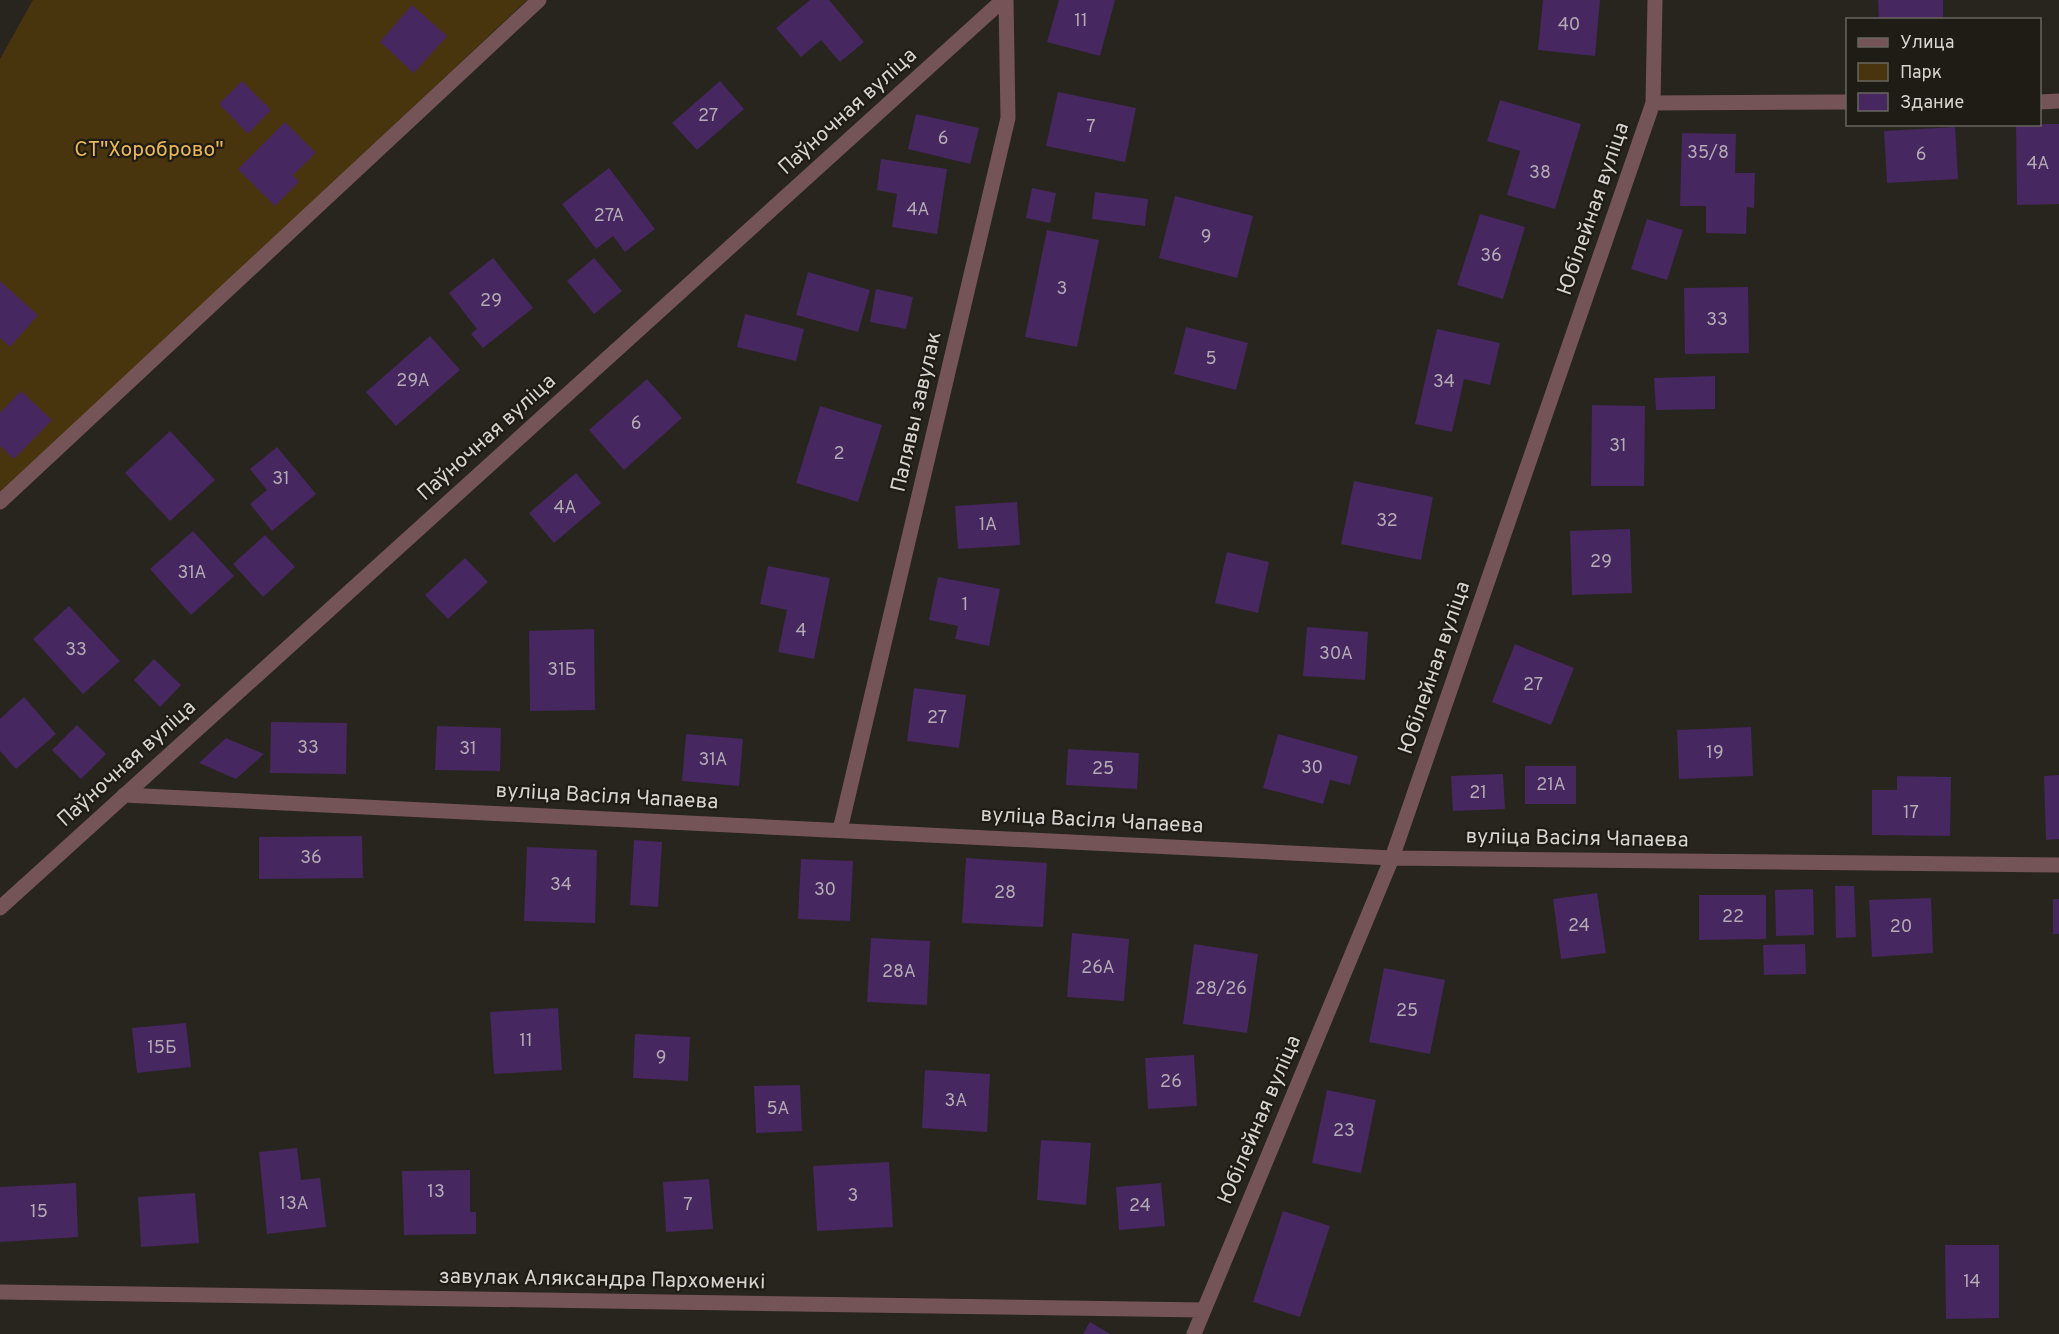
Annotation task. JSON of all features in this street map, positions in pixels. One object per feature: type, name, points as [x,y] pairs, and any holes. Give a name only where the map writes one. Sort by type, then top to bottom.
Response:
[{"type":"street","points":[[0,502],[539,0]]},
{"type":"street","name":"Паўночная вуліца","points":[[0,908],[1005,0]]},
{"type":"street","name":"Палявы завулак","points":[[840,830],[1008,118],[1005,0]]},
{"type":"street","name":"Юбілейная вуліца","points":[[1194,1334],[1392,858],[1653,103],[1654,0]]},
{"type":"street","points":[[2041,102],[2059,101]]},
{"type":"street","points":[[1653,103],[1846,102]]},
{"type":"street","name":"вуліца Васіля Чапаева","points":[[124,795],[1392,858],[2059,866]]},
{"type":"street","name":"завулак Аляксандра Пархоменкі","points":[[0,1292],[1204,1310]]},
{"type":"green space","name":"СТ\"Хороброво\"","points":[[33,0],[527,0],[0,495],[0,59]]},
{"type":"building","points":[[810,0],[829,0],[864,42],[840,62],[821,40],[801,57],[776,28]]},
{"type":"building","points":[[1059,0],[1115,0],[1100,56],[1047,42]]},
{"type":"building","points":[[1543,0],[1600,0],[1595,56],[1538,50]]},
{"type":"building","points":[[1878,0],[1943,0],[1943,18],[1879,18]]},
{"type":"building","points":[[412,5],[447,36],[414,73],[380,42]]},
{"type":"building","points":[[242,81],[271,110],[248,134],[219,104]]},
{"type":"building","points":[[720,81],[744,109],[697,150],[672,123]]},
{"type":"building","points":[[1058,92],[1136,108],[1125,162],[1046,146]]},
{"type":"building","points":[[1500,100],[1581,124],[1555,209],[1507,195],[1520,151],[1487,141]]},
{"type":"building","points":[[916,114],[979,128],[970,164],[908,149]]},
{"type":"building","points":[[285,122],[316,153],[293,175],[299,182],[275,206],[238,169]]},
{"type":"building","points":[[2059,124],[2059,204],[2017,205],[2016,126]]},
{"type":"building","points":[[1955,127],[1958,179],[1887,183],[1884,131]]},
{"type":"building","points":[[1682,133],[1736,134],[1735,173],[1755,173],[1754,208],[1747,207],[1746,234],[1706,233],[1706,206],[1680,206]]},
{"type":"building","points":[[881,159],[947,169],[937,234],[892,227],[897,194],[877,190]]},
{"type":"building","points":[[609,168],[655,229],[625,252],[613,236],[596,249],[562,204]]},
{"type":"building","points":[[1032,188],[1056,193],[1050,223],[1026,218]]},
{"type":"building","points":[[1095,192],[1148,199],[1145,226],[1092,219]]},
{"type":"building","points":[[1175,196],[1253,216],[1237,278],[1159,258]]},
{"type":"building","points":[[1480,214],[1525,227],[1503,299],[1457,285]]},
{"type":"building","points":[[1647,219],[1683,230],[1667,280],[1631,269]]},
{"type":"building","points":[[1047,230],[1099,240],[1077,347],[1025,337]]},
{"type":"building","points":[[493,258],[533,308],[483,348],[471,334],[477,329],[449,293]]},
{"type":"building","points":[[594,258],[622,291],[594,314],[567,281]]},
{"type":"building","points":[[808,272],[870,290],[858,332],[796,315]]},
{"type":"building","points":[[0,281],[38,315],[10,347],[0,338]]},
{"type":"building","points":[[1748,287],[1749,353],[1685,354],[1684,288]]},
{"type":"building","points":[[876,289],[913,297],[906,329],[870,322]]},
{"type":"building","points":[[745,314],[804,329],[796,361],[737,347]]},
{"type":"building","points":[[1186,327],[1248,343],[1236,390],[1174,374]]},
{"type":"building","points":[[1437,329],[1500,343],[1490,385],[1464,379],[1452,432],[1415,424]]},
{"type":"building","points":[[430,336],[460,370],[396,426],[366,392]]},
{"type":"building","points":[[1715,376],[1715,409],[1656,410],[1654,378]]},
{"type":"building","points":[[647,379],[682,418],[624,470],[589,430]]},
{"type":"building","points":[[21,391],[52,420],[14,459],[0,446],[0,413]]},
{"type":"building","points":[[1592,405],[1645,406],[1644,486],[1591,486]]},
{"type":"building","points":[[820,406],[882,425],[858,502],[796,483]]},
{"type":"building","points":[[170,431],[215,480],[170,521],[125,473]]},
{"type":"building","points":[[277,447],[316,494],[272,531],[250,504],[267,490],[250,469]]},
{"type":"building","points":[[576,473],[601,503],[554,543],[529,513]]},
{"type":"building","points":[[1354,481],[1433,497],[1421,560],[1341,544]]},
{"type":"building","points":[[1017,502],[1020,545],[958,549],[955,506]]},
{"type":"building","points":[[1630,529],[1632,593],[1572,595],[1570,531]]},
{"type":"building","points":[[193,531],[234,576],[191,615],[150,569]]},
{"type":"building","points":[[265,535],[295,567],[263,597],[233,564]]},
{"type":"building","points":[[1227,552],[1269,562],[1258,613],[1215,603]]},
{"type":"building","points":[[465,558],[488,582],[448,619],[425,595]]},
{"type":"building","points":[[768,566],[830,578],[814,659],[778,652],[787,610],[760,604]]},
{"type":"building","points":[[938,577],[1000,589],[989,646],[955,639],[958,626],[929,620]]},
{"type":"building","points":[[69,606],[120,661],[83,694],[33,639]]},
{"type":"building","points":[[1307,627],[1368,632],[1365,680],[1303,676]]},
{"type":"building","points":[[594,629],[595,710],[530,711],[529,631]]},
{"type":"building","points":[[1515,644],[1574,668],[1551,725],[1492,702]]},
{"type":"building","points":[[154,659],[181,685],[160,707],[134,680]]},
{"type":"building","points":[[914,688],[966,695],[959,748],[907,741]]},
{"type":"building","points":[[24,697],[56,734],[16,769],[0,751],[0,719]]},
{"type":"building","points":[[271,722],[347,723],[346,774],[270,773]]},
{"type":"building","points":[[77,725],[106,754],[81,779],[52,750]]},
{"type":"building","points":[[437,726],[501,728],[500,771],[435,770]]},
{"type":"building","points":[[1751,727],[1753,776],[1679,779],[1677,730]]},
{"type":"building","points":[[686,734],[743,739],[739,786],[682,781]]},
{"type":"building","points":[[1278,734],[1358,756],[1350,785],[1330,780],[1323,804],[1263,788]]},
{"type":"building","points":[[226,738],[264,754],[236,779],[199,763]]},
{"type":"building","points":[[1068,749],[1139,753],[1137,789],[1066,785]]},
{"type":"building","points":[[1525,766],[1576,766],[1576,804],[1525,804]]},
{"type":"building","points":[[1503,774],[1505,809],[1453,811],[1451,776]]},
{"type":"building","points":[[2059,775],[2059,839],[2046,840],[2044,776]]},
{"type":"building","points":[[1897,776],[1951,777],[1950,836],[1872,835],[1872,790],[1897,790]]},
{"type":"building","points":[[362,836],[363,878],[259,879],[259,837]]},
{"type":"building","points":[[634,840],[662,842],[658,907],[630,905]]},
{"type":"building","points":[[527,847],[597,850],[595,923],[524,921]]},
{"type":"building","points":[[966,858],[1047,863],[1043,927],[962,923]]},
{"type":"building","points":[[801,859],[853,861],[850,921],[798,919]]},
{"type":"building","points":[[1835,886],[1854,886],[1856,937],[1836,938]]},
{"type":"building","points":[[1813,889],[1814,935],[1776,936],[1775,890]]},
{"type":"building","points":[[1597,893],[1606,953],[1561,959],[1553,899]]},
{"type":"building","points":[[1699,895],[1766,895],[1766,939],[1699,940]]},
{"type":"building","points":[[1931,898],[1933,953],[1872,957],[1869,900]]},
{"type":"building","points":[[2053,899],[2059,899],[2059,934],[2053,934]]},
{"type":"building","points":[[1072,933],[1129,939],[1124,1001],[1067,997]]},
{"type":"building","points":[[871,938],[930,941],[927,1005],[867,1002]]},
{"type":"building","points":[[1194,944],[1258,954],[1247,1033],[1183,1024]]},
{"type":"building","points":[[1805,944],[1806,974],[1764,975],[1763,945]]},
{"type":"building","points":[[1384,968],[1445,980],[1430,1054],[1369,1042]]},
{"type":"building","points":[[558,1008],[562,1070],[494,1074],[490,1012]]},
{"type":"building","points":[[186,1023],[191,1067],[137,1073],[132,1028]]},
{"type":"building","points":[[635,1034],[690,1037],[688,1081],[633,1078]]},
{"type":"building","points":[[1194,1055],[1197,1106],[1148,1109],[1145,1058]]},
{"type":"building","points":[[925,1070],[990,1074],[987,1132],[922,1128]]},
{"type":"building","points":[[800,1085],[802,1131],[756,1133],[754,1086]]},
{"type":"building","points":[[1327,1090],[1376,1100],[1361,1173],[1312,1163]]},
{"type":"building","points":[[1041,1140],[1091,1143],[1086,1205],[1037,1200]]},
{"type":"building","points":[[297,1148],[301,1180],[320,1178],[326,1227],[267,1234],[259,1152]]},
{"type":"building","points":[[889,1162],[893,1227],[817,1231],[813,1166]]},
{"type":"building","points":[[470,1170],[470,1212],[476,1212],[476,1234],[404,1235],[402,1171]]},
{"type":"building","points":[[709,1179],[713,1229],[666,1232],[663,1182]]},
{"type":"building","points":[[76,1183],[78,1237],[0,1242],[0,1187]]},
{"type":"building","points":[[1161,1183],[1165,1226],[1119,1230],[1116,1187]]},
{"type":"building","points":[[195,1193],[199,1243],[141,1247],[138,1197]]},
{"type":"building","points":[[1283,1211],[1330,1226],[1300,1317],[1253,1302]]},
{"type":"building","points":[[1945,1245],[1999,1245],[1999,1318],[1946,1319]]},
{"type":"building","points":[[1090,1322],[1110,1334],[1083,1334]]}]
